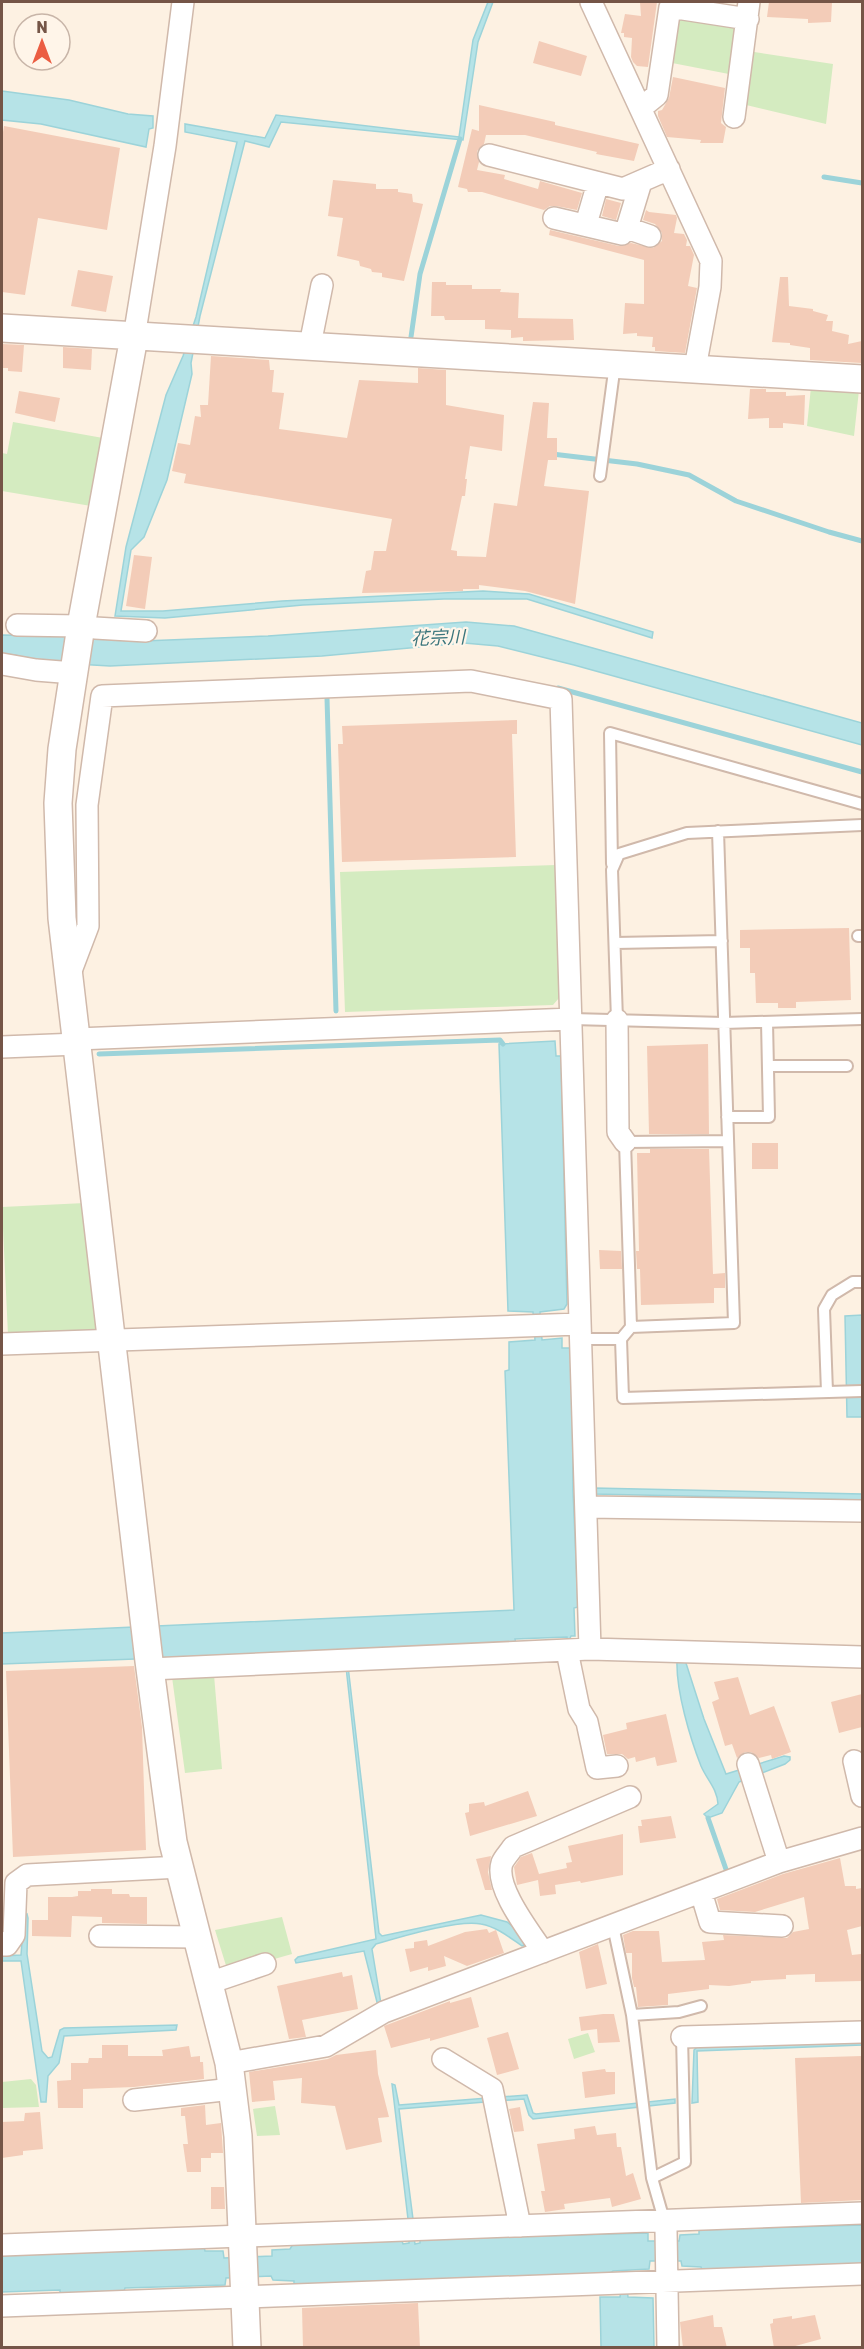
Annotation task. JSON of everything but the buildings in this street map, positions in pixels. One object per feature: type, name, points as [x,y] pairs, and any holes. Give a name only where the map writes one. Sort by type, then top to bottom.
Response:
[{"type":"street","points":[[183,2],[165,146],[135,331],[86,628],[74,670],[62,749],[58,803],[62,918],[149,1665],[173,1842],[231,2076],[238,2136],[247,2348]]},
{"type":"street","points":[[591,2],[711,261],[710,287],[695,368]]},
{"type":"street","points":[[640,108],[657,95],[670,7],[748,10],[734,117]]},
{"type":"street","points":[[489,155],[623,189],[669,169]]},
{"type":"street","points":[[640,182],[627,228],[650,236]]},
{"type":"street","points":[[586,224],[598,183]]},
{"type":"street","points":[[554,218],[622,234]]},
{"type":"street","points":[[312,335],[322,285]]},
{"type":"street","points":[[2,328],[135,331],[862,379]]},
{"type":"street","points":[[17,625],[146,631]]},
{"type":"street","points":[[2,664],[36,670],[74,670]]},
{"type":"street","points":[[69,976],[88,926],[87,805],[102,696],[471,681],[561,699],[590,1649]]},
{"type":"street","points":[[2,1047],[77,1041],[572,1019]]},
{"type":"street","points":[[617,1020],[618,1132],[625,1142]]},
{"type":"street","points":[[2,1344],[580,1332]]},
{"type":"street","points":[[587,1507],[862,1511]]},
{"type":"street","points":[[149,1665],[590,1649],[862,1657]]},
{"type":"street","points":[[567,1651],[579,1709],[588,1722],[597,1768],[616,1766]]},
{"type":"street","points":[[854,1761],[862,1796]]},
{"type":"street","points":[[748,1764],[779,1862]]},
{"type":"street","points":[[543,1952],[511,1902],[503,1883],[502,1863],[513,1847],[630,1797]]},
{"type":"street","points":[[134,2100],[231,2076],[326,2046],[384,2012],[779,1862],[862,1838]]},
{"type":"street","points":[[2,1945],[7,1945],[14,1935],[16,1883],[27,1875],[180,1867]]},
{"type":"street","points":[[701,1892],[710,1922],[782,1926]]},
{"type":"street","points":[[100,1936],[197,1937]]},
{"type":"street","points":[[209,1983],[265,1964]]},
{"type":"street","points":[[682,2037],[862,2032]]},
{"type":"street","points":[[443,2059],[492,2089],[520,2226]]},
{"type":"street","points":[[2,2245],[520,2226],[665,2225],[862,2213]]},
{"type":"street","points":[[665,2225],[668,2348]]},
{"type":"street","points":[[2,2306],[245,2292],[666,2277],[862,2274]]},
{"type":"lane","points":[[600,476],[615,363]]},
{"type":"lane","points":[[617,1020],[610,733],[862,804]]},
{"type":"lane","points":[[612,870],[619,854],[687,833],[862,825]]},
{"type":"lane","points":[[631,1327],[734,1323],[718,831]]},
{"type":"lane","points":[[615,943],[722,941]]},
{"type":"lane","points":[[572,1019],[724,1023],[862,1019]]},
{"type":"lane","points":[[727,1117],[769,1117],[767,1022]]},
{"type":"lane","points":[[768,1066],[847,1065]]},
{"type":"lane","points":[[728,1142],[625,1142],[631,1327],[621,1339],[623,1398],[862,1391]]},
{"type":"lane","points":[[826,1392],[824,1309],[832,1295],[853,1282],[862,1282]]},
{"type":"lane","points":[[580,1332],[621,1339]]},
{"type":"lane","points":[[613,1926],[632,2014],[652,2178],[665,2225]]},
{"type":"lane","points":[[632,2014],[679,2012],[701,2006]]},
{"type":"lane","points":[[652,2178],[685,2162],[682,2037]]},
{"type":"green space","points":[[674,15],[742,26],[734,75],[667,62]]},
{"type":"green space","points":[[748,51],[833,64],[826,124],[742,104]]},
{"type":"green space","points":[[811,387],[859,390],[854,436],[807,426]]},
{"type":"green space","points":[[13,422],[103,438],[91,506],[2,491],[2,453],[7,454]]},
{"type":"green space","points":[[556,865],[559,998],[553,1005],[345,1012],[340,872]]},
{"type":"green space","points":[[85,1203],[99,1331],[8,1335],[2,1207]]},
{"type":"green space","points":[[214,1675],[222,1769],[185,1773],[172,1677]]},
{"type":"green space","points":[[282,1917],[292,1954],[228,1972],[215,1930]]},
{"type":"green space","points":[[588,2033],[595,2052],[574,2059],[568,2039]]},
{"type":"green space","points":[[31,2079],[36,2085],[39,2107],[2,2108],[2,2082]]},
{"type":"green space","points":[[275,2106],[280,2135],[257,2136],[253,2109]]},
{"type":"water","points":[[488,2],[493,2],[478,42],[463,140],[281,122],[269,147],[245,141],[200,316],[191,363],[192,374],[167,480],[144,537],[131,550],[121,611],[163,611],[282,601],[483,591],[529,594],[653,632],[652,638],[527,599],[444,599],[303,605],[165,618],[115,616],[126,547],[166,395],[183,356],[196,317],[237,142],[185,132],[185,124],[265,138],[276,115],[459,137],[473,40]]},
{"type":"water","points":[[2,91],[69,100],[128,114],[153,116],[153,128],[149,129],[146,147],[41,124],[2,120]]},
{"type":"water","name":"花宗川","points":[[466,622],[514,626],[862,723],[862,745],[498,646],[464,643],[322,656],[110,666],[41,662],[2,654],[2,635],[109,636],[143,641],[268,636]]},
{"type":"water","points":[[555,1041],[556,1056],[561,1056],[567,1304],[564,1309],[540,1312],[542,1340],[562,1338],[562,1348],[572,1348],[573,1491],[578,1607],[574,1608],[575,1636],[571,1636],[568,1643],[567,1637],[515,1639],[516,1645],[2,1664],[2,1633],[514,1610],[505,1371],[509,1370],[509,1342],[535,1340],[533,1312],[508,1311],[499,1044]]},
{"type":"water","points":[[862,1315],[862,1417],[847,1417],[845,1316]]},
{"type":"water","points":[[594,1488],[862,1494],[862,1500],[594,1494]]},
{"type":"water","points":[[685,1660],[704,1719],[726,1774],[784,1756],[790,1757],[785,1764],[739,1782],[722,1813],[708,1818],[704,1814],[718,1804],[714,1789],[701,1766],[684,1714],[677,1661]]},
{"type":"water","points":[[348,1666],[379,1933],[382,1936],[481,1915],[507,1922],[524,1935],[527,1944],[522,1946],[492,1927],[471,1923],[429,1930],[376,1944],[372,1949],[381,2004],[378,2006],[364,1951],[296,1963],[295,1960],[298,1957],[376,1939],[346,1667]]},
{"type":"water","points":[[27,1914],[27,1954],[42,2051],[48,2058],[52,2057],[60,2030],[64,2028],[177,2025],[176,2030],[64,2036],[59,2063],[48,2076],[46,2102],[41,2102],[21,1961],[2,1961],[2,1956],[21,1955],[24,1916]]},
{"type":"water","points":[[862,2041],[862,2045],[697,2051],[698,2102],[692,2103],[694,2050],[697,2047]]},
{"type":"water","points":[[392,2084],[395,2085],[399,2105],[527,2095],[533,2113],[536,2114],[675,2099],[675,2103],[533,2119],[529,2115],[524,2099],[399,2109],[413,2219],[408,2219]]},
{"type":"water","points":[[862,2225],[862,2267],[703,2273],[701,2267],[682,2266],[681,2261],[650,2261],[649,2269],[610,2273],[294,2285],[294,2281],[273,2280],[271,2276],[226,2278],[225,2285],[125,2288],[123,2294],[60,2294],[60,2290],[2,2292],[2,2254],[204,2247],[205,2251],[223,2251],[224,2258],[272,2256],[272,2250],[290,2249],[293,2244],[402,2241],[403,2244],[409,2243],[409,2237],[414,2237],[415,2244],[420,2243],[420,2239],[648,2233],[648,2241],[679,2241],[680,2235],[699,2234],[699,2230]]},
{"type":"water","points":[[621,2288],[627,2288],[628,2297],[653,2298],[654,2347],[601,2347],[600,2297],[620,2297]]},
{"type":"waterway","points":[[411,337],[420,274],[460,139]]},
{"type":"waterway","points":[[824,177],[862,183]]},
{"type":"waterway","points":[[552,454],[637,464],[689,475],[736,501],[862,541]]},
{"type":"waterway","points":[[558,688],[862,772]]},
{"type":"waterway","points":[[325,691],[336,1011]]},
{"type":"waterway","points":[[99,1054],[500,1040],[503,1044]]},
{"type":"waterway","points":[[708,1818],[728,1875]]}]
